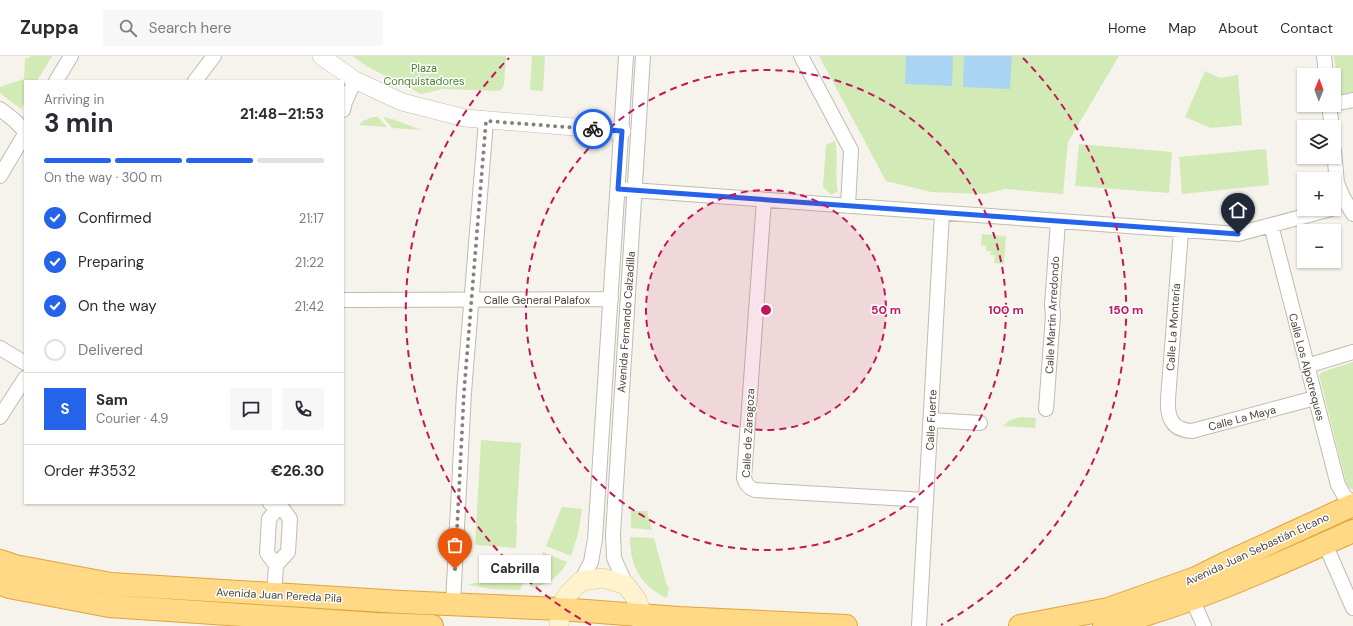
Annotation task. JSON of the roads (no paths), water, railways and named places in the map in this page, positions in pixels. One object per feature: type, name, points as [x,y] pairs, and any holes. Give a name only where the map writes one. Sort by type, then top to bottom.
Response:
[{"type":"highway","name":"Avenida Juan Sebastián Elcano","points":[[1020,626],[1108,609],[1196,578],[1353,504]]},
{"type":"highway","name":"Avenida Juan Sebastián Elcano","points":[[1104,626],[1142,617],[1192,599],[1251,576],[1353,531]]},
{"type":"highway","name":"Avenida Juan Pereda Pila","points":[[0,561],[15,566],[111,584],[274,595],[538,608],[567,602]]},
{"type":"highway","name":"Avenida Juan Pereda Pila","points":[[0,583],[9,587],[109,606],[287,622],[432,626]]},
{"type":"highway","points":[[567,602],[637,606],[664,616],[846,626]]},
{"type":"main road","points":[[567,602],[603,578],[637,606]]},
{"type":"street","points":[[57,80],[71,56]]},
{"type":"street","points":[[195,80],[214,56]]},
{"type":"street","points":[[321,56],[355,80],[402,102],[465,118],[486,121],[630,131]]},
{"type":"street","name":"Avenida Fernando Calzadilla","points":[[626,56],[634,190],[613,534],[614,558],[637,606]]},
{"type":"street","name":"Avenida Fernando Calzadilla","points":[[567,602],[591,562],[595,539],[618,189],[643,56]]},
{"type":"street","points":[[801,56],[852,150],[848,206]]},
{"type":"street","points":[[1324,56],[1325,68]]},
{"type":"street","points":[[344,106],[355,80]]},
{"type":"street","points":[[1341,103],[1353,100]]},
{"type":"street","points":[[0,110],[14,120],[24,131]]},
{"type":"street","points":[[453,604],[464,392],[486,121]]},
{"type":"street","points":[[0,176],[24,134]]},
{"type":"street","points":[[1335,164],[1337,183],[1343,197],[1351,207]]},
{"type":"street","points":[[618,189],[1238,234],[1305,216]]},
{"type":"street","name":"Calle de Zaragoza","points":[[764,200],[744,478],[745,482],[755,490],[926,500]]},
{"type":"street","points":[[1341,208],[1351,207]]},
{"type":"street","name":"Calle Fuerte","points":[[919,626],[942,213]]},
{"type":"street","name":"Calle Martín Arredondo","points":[[1046,409],[1058,222]]},
{"type":"street","name":"Calle Los Alpotreques","points":[[1271,225],[1338,485],[1345,497],[1353,504]]},
{"type":"street","name":"Calle La Montería","points":[[1171,421],[1168,412],[1168,400],[1181,231]]},
{"type":"street","name":"Calle General Palafox","points":[[344,300],[611,299]]},
{"type":"street","points":[[0,348],[24,362]]},
{"type":"street","points":[[1307,366],[1353,352]]},
{"type":"street","points":[[0,417],[24,380]]},
{"type":"street","name":"Calle La Maya","points":[[1171,421],[1182,429],[1192,431],[1315,398]]},
{"type":"street","points":[[931,420],[980,423]]},
{"type":"street","points":[[274,595],[276,565],[288,552],[290,519],[277,504],[269,519],[267,553],[276,565]]},
{"type":"street","points":[[1325,544],[1353,608]]},
{"type":"street","points":[[1192,599],[1204,626]]},
{"type":"water","points":[[906,56],[953,56],[952,86],[905,84]]},
{"type":"water","points":[[964,56],[1012,56],[1010,89],[963,87]]},
{"type":"place","name":"Cabrilla","points":[[455,569]]},
{"type":"park label","name":"Plaza Conquistadores","points":[[424,74]]}]
